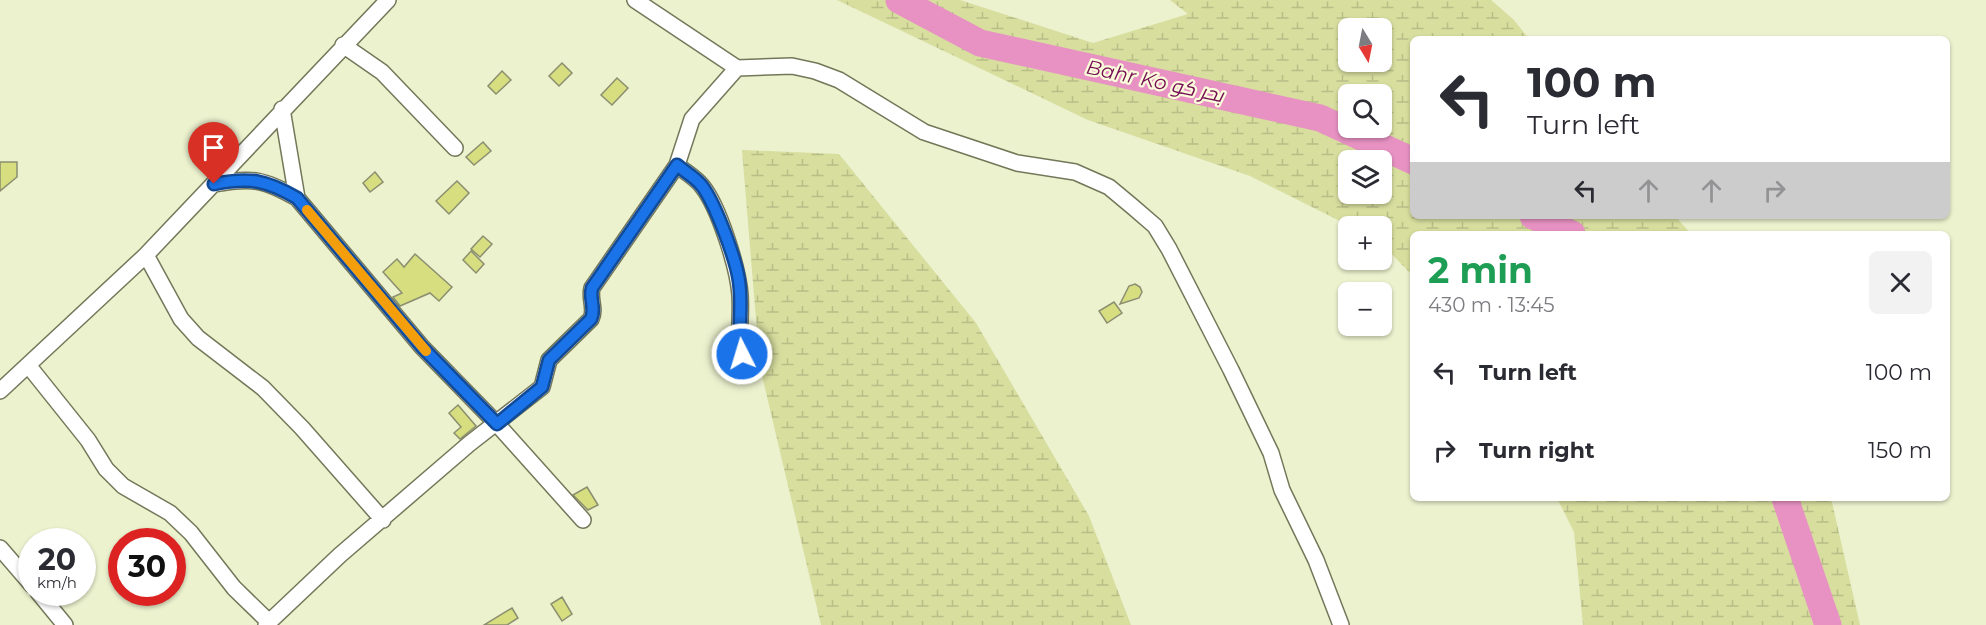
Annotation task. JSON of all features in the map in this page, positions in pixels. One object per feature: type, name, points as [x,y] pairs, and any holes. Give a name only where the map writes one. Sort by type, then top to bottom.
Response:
[{"type":"street","points":[[0,391],[146,255],[282,109],[388,0]]},
{"type":"street","points":[[636,0],[737,68],[792,66],[815,71],[839,81],[924,132],[1017,163],[1075,172],[1109,187],[1155,226],[1251,410],[1341,625]]},
{"type":"street","points":[[343,45],[382,72],[455,148]]},
{"type":"street","points":[[28,365],[82,432],[106,470],[123,486],[170,513],[268,624],[340,555],[469,444],[542,387],[549,360],[591,319],[594,313],[590,297],[592,288],[677,165],[692,119],[737,68]]},
{"type":"street","points":[[282,109],[297,198]]},
{"type":"street","points":[[677,165],[701,184],[707,193],[732,255],[739,280],[741,317],[738,336],[742,354],[752,371]]},
{"type":"street","points":[[214,184],[245,178],[274,185],[297,198],[422,347],[497,424],[583,520]]},
{"type":"street","points":[[146,255],[181,319],[198,338],[263,388],[302,428],[383,520]]},
{"type":"street","points":[[0,548],[18,569]]},
{"type":"street","points":[[49,606],[65,625]]},
{"type":"green space","points":[[837,0],[960,0],[1093,43],[1188,14],[1170,0],[1491,0],[1514,20],[1527,36],[1410,36],[1410,219],[1678,219],[1688,231],[1410,231],[1410,273],[1392,254],[1392,216],[1338,216],[1338,220],[1250,176],[1088,120]]},
{"type":"green space","points":[[742,150],[839,154],[976,323],[1089,516],[1131,625],[821,625],[760,367]]},
{"type":"green space","points":[[1558,501],[1832,501],[1860,625],[1583,625],[1574,532]]},
{"type":"building","points":[[562,63],[572,73],[559,86],[549,76]]},
{"type":"building","points":[[502,71],[511,80],[496,94],[488,86]]},
{"type":"building","points":[[617,78],[628,88],[612,105],[601,95]]},
{"type":"building","points":[[483,142],[491,151],[474,165],[466,157]]},
{"type":"building","points":[[0,162],[17,162],[17,177],[0,191]]},
{"type":"building","points":[[375,172],[383,182],[370,192],[363,183]]},
{"type":"building","points":[[457,181],[469,193],[449,214],[436,201]]},
{"type":"building","points":[[483,236],[492,244],[480,257],[471,249]]},
{"type":"building","points":[[471,251],[484,264],[476,273],[463,260]]},
{"type":"building","points":[[415,254],[452,287],[439,301],[430,293],[400,306],[393,297],[402,293],[383,272],[397,259],[404,267]]},
{"type":"building","points":[[1135,284],[1142,292],[1139,298],[1120,304],[1129,286]]},
{"type":"building","points":[[1114,302],[1122,313],[1107,323],[1099,311]]},
{"type":"building","points":[[458,405],[476,426],[460,439],[454,433],[461,427],[449,413]]},
{"type":"building","points":[[587,487],[598,505],[588,510],[573,495]]},
{"type":"building","points":[[562,597],[572,614],[562,621],[551,604]]},
{"type":"building","points":[[512,608],[518,618],[507,625],[484,625]]},
{"type":"waterway","name":"Bahr Ko بحر كو","points":[[899,0],[980,43],[1320,118],[1410,160]]},
{"type":"waterway","name":"Bahr Ko بحر كو","points":[[1540,219],[1566,231]]},
{"type":"waterway","name":"Bahr Ko بحر كو","points":[[1786,501],[1828,625]]},
{"type":"slow traffic","points":[[307,210],[426,351]]},
{"type":"route","points":[[214,184],[245,178],[274,185],[297,198],[422,347],[497,424],[542,387],[549,360],[591,319],[594,313],[590,297],[592,288],[610,260],[639,224],[677,165],[701,184],[712,202],[732,255],[739,280],[741,317],[738,336],[742,354]]}]
